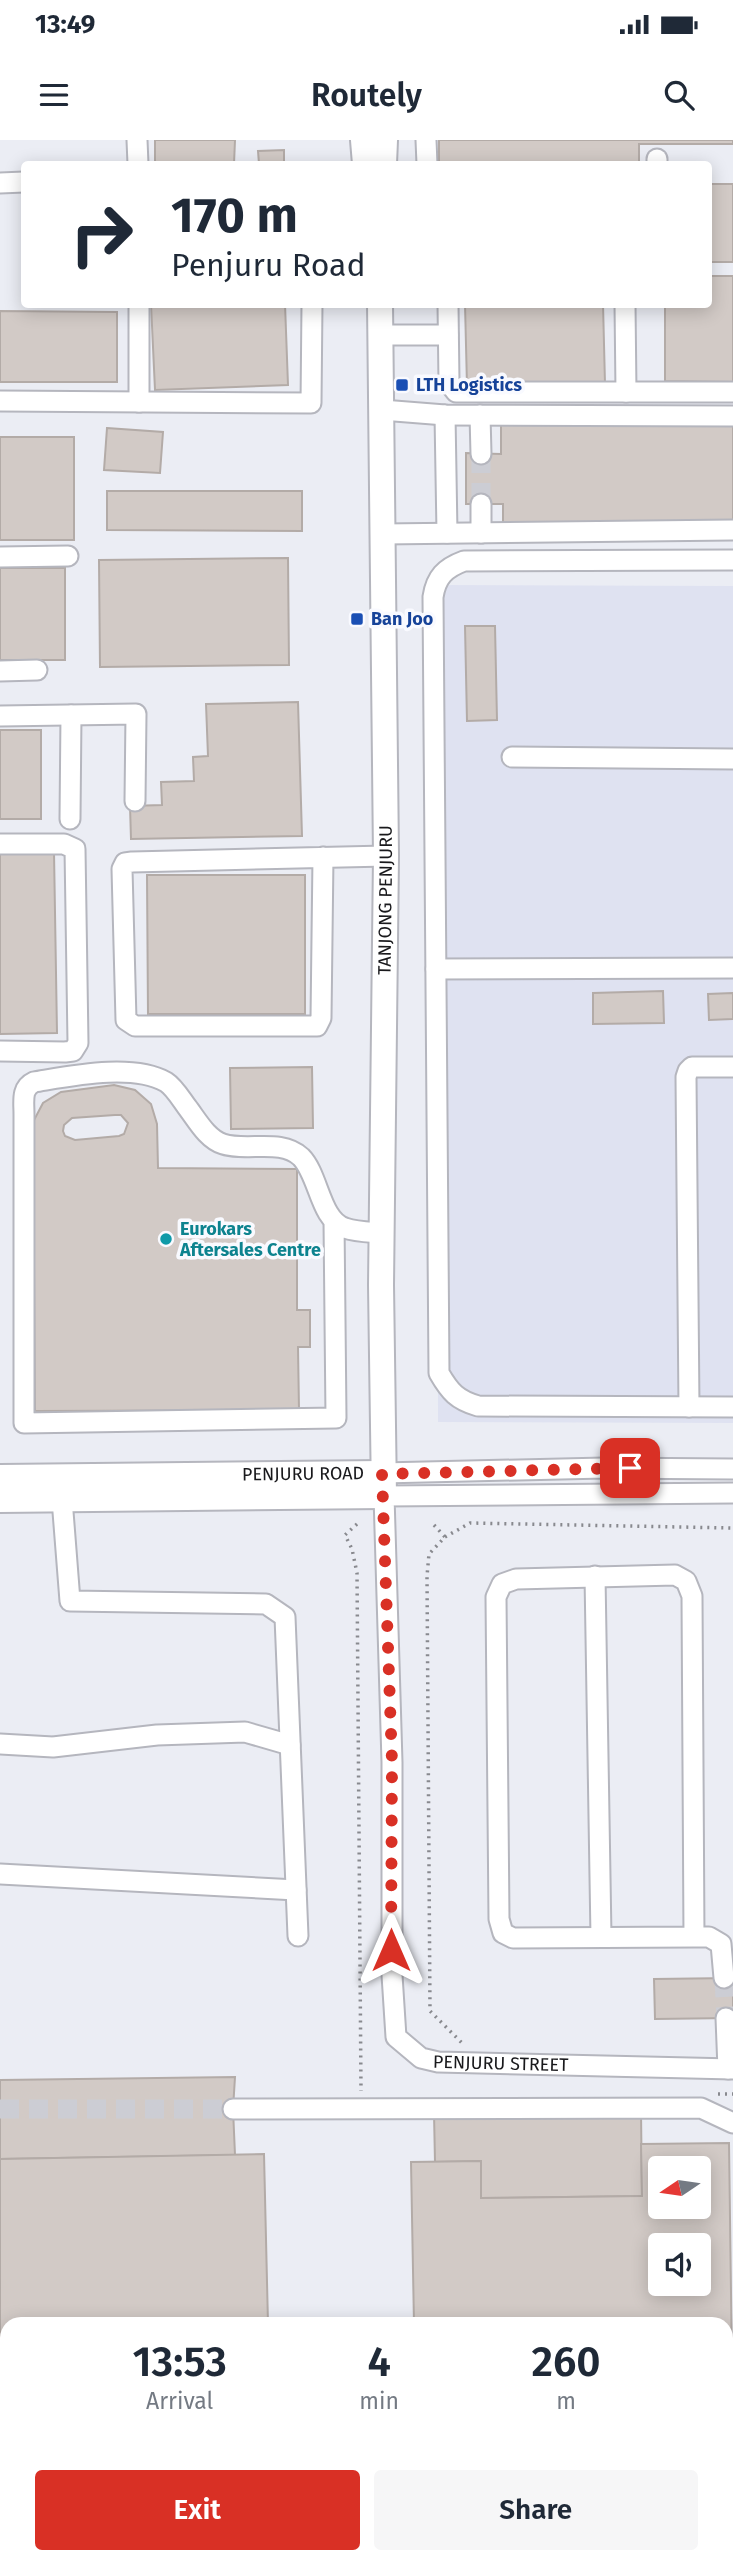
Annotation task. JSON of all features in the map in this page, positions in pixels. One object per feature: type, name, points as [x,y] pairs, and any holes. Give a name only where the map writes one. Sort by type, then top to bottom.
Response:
[{"type":"main road","points":[[363,140],[365,161]]},
{"type":"main road","points":[[384,161],[385,140]]},
{"type":"main road","name":"TANJONG PENJURU","points":[[380,308],[386,856],[382,1233],[383,1485]]},
{"type":"main road","name":"PENJURU ROAD","points":[[0,1477],[383,1485]]},
{"type":"main road","name":"PENJURU ROAD","points":[[0,1500],[383,1485]]},
{"type":"street","points":[[137,140],[138,161]]},
{"type":"street","points":[[426,140],[426,161]]},
{"type":"street","points":[[0,183],[21,182]]},
{"type":"street","points":[[138,308],[139,402]]},
{"type":"street","points":[[0,401],[311,403],[312,308]]},
{"type":"street","points":[[448,308],[449,383],[456,392],[733,392]]},
{"type":"street","points":[[625,308],[626,392]]},
{"type":"street","points":[[381,335],[448,335]]},
{"type":"street","points":[[382,410],[445,415],[733,416]]},
{"type":"street","points":[[445,415],[447,533]]},
{"type":"street","points":[[481,415],[481,454]]},
{"type":"street","points":[[481,504],[481,533]]},
{"type":"street","points":[[383,534],[733,530]]},
{"type":"street","points":[[0,557],[68,556]]},
{"type":"street","points":[[733,559],[464,561],[446,569],[439,576],[433,597],[439,1373],[447,1387],[462,1401],[478,1406],[733,1407]]},
{"type":"street","points":[[0,671],[37,670]]},
{"type":"street","points":[[0,716],[136,714],[135,801]]},
{"type":"street","points":[[70,819],[71,715]]},
{"type":"street","points":[[512,757],[733,759]]},
{"type":"street","points":[[0,844],[64,844],[75,849],[78,1043],[73,1051],[65,1052],[0,1051]]},
{"type":"street","points":[[323,857],[321,1018],[317,1026],[135,1026],[126,1020],[122,869],[125,863],[323,857],[386,856]]},
{"type":"street","points":[[436,969],[733,968]]},
{"type":"street","points":[[689,1407],[686,1077],[692,1067],[733,1067]]},
{"type":"street","points":[[334,1222],[337,1418],[24,1423],[24,1114],[25,1090],[28,1085],[92,1073],[139,1075],[168,1083],[211,1138],[224,1145],[278,1147],[293,1152],[301,1157],[311,1171],[334,1222],[344,1228],[382,1233]]},
{"type":"street","name":"PENJURU ROAD","points":[[383,1485],[604,1468],[733,1469]]},
{"type":"street","name":"PENJURU ROAD","points":[[383,1485],[733,1493]]},
{"type":"street","name":"PENJURU STREET","points":[[383,1485],[392,1762],[392,1975],[396,2037],[421,2058],[439,2062],[730,2069]]},
{"type":"street","points":[[62,1499],[70,1601],[266,1604],[285,1617],[298,1936]]},
{"type":"street","points":[[694,1937],[692,1596],[686,1581],[675,1574],[516,1579],[502,1584],[496,1597],[499,1919],[503,1933],[513,1938],[709,1937],[721,1944],[724,1978]]},
{"type":"street","points":[[595,1576],[601,1937]]},
{"type":"street","points":[[0,1744],[52,1747],[157,1735],[245,1732],[290,1745]]},
{"type":"street","points":[[0,1874],[296,1890]]},
{"type":"street","points":[[726,2018],[730,2069]]},
{"type":"street","points":[[233,2109],[701,2108],[733,2123]]},
{"type":"path","points":[[444,1537],[470,1523],[733,1528]]},
{"type":"path","points":[[357,1524],[345,1535],[352,1549],[357,1573],[360,2089],[361,2095],[366,2098]]},
{"type":"path","points":[[714,2094],[733,2094]]},
{"type":"shaded area","points":[[437,585],[733,586],[733,1423],[438,1422]]},
{"type":"building","points":[[155,140],[235,140],[234,161],[155,161]]},
{"type":"building","points":[[439,140],[733,140],[733,144],[639,144],[639,161],[439,161]]},
{"type":"building","points":[[284,150],[284,161],[259,161],[258,151]]},
{"type":"building","points":[[712,184],[733,184],[733,262],[712,262]]},
{"type":"building","points":[[712,276],[733,276],[733,382],[665,381],[665,308],[712,308]]},
{"type":"building","points":[[151,308],[285,308],[288,385],[155,390]]},
{"type":"building","points":[[465,308],[603,308],[605,384],[467,386]]},
{"type":"building","points":[[0,311],[117,312],[117,382],[0,382]]},
{"type":"building","points":[[501,425],[733,426],[733,525],[503,525],[503,504],[466,504],[466,453],[501,454]]},
{"type":"building","points":[[107,428],[163,432],[160,473],[104,470]]},
{"type":"building","points":[[0,437],[74,437],[74,540],[0,540]]},
{"type":"building","points":[[107,491],[302,491],[302,531],[107,530]]},
{"type":"building","points":[[288,558],[289,665],[100,667],[99,560]]},
{"type":"building","points":[[0,568],[65,568],[65,660],[0,660]]},
{"type":"building","points":[[465,626],[495,626],[497,720],[467,721]]},
{"type":"building","points":[[298,702],[302,836],[131,839],[130,806],[162,805],[161,782],[194,781],[193,757],[208,756],[206,704]]},
{"type":"building","points":[[0,730],[41,730],[41,819],[0,819]]},
{"type":"building","points":[[54,852],[57,1033],[0,1034],[0,853]]},
{"type":"building","points":[[147,875],[305,875],[305,1014],[148,1014]]},
{"type":"building","points":[[663,991],[664,1023],[593,1024],[593,993]]},
{"type":"building","points":[[733,993],[733,1019],[709,1020],[708,994]]},
{"type":"building","points":[[312,1067],[313,1128],[231,1129],[230,1068]]},
{"type":"building","name":"Eurokars Aftersales Centre","points":[[114,1085],[135,1090],[151,1104],[157,1124],[158,1168],[297,1169],[297,1310],[310,1310],[310,1347],[298,1347],[299,1410],[35,1411],[33,1122],[43,1103],[61,1092]],"holes":[[[121,1115],[128,1123],[124,1134],[119,1136],[75,1140],[65,1136],[63,1131],[64,1125],[72,1118]]]},
{"type":"building","points":[[733,1978],[733,2018],[655,2019],[654,1979]]},
{"type":"building","points":[[235,2077],[235,2155],[0,2159],[0,2080]]},
{"type":"building","points":[[641,2111],[642,2196],[481,2198],[481,2161],[435,2162],[434,2113]]},
{"type":"building","points":[[729,2143],[731,2317],[414,2317],[411,2162],[481,2161],[481,2198],[642,2196],[641,2144]]},
{"type":"building","points":[[264,2154],[268,2317],[0,2317],[0,2159]]},
{"type":"tunnel","points":[[481,454],[481,504]]},
{"type":"tunnel","points":[[724,1978],[726,2018]]},
{"type":"tunnel","points":[[0,2109],[233,2109]]},
{"type":"place","name":"LTH Logistics","points":[[402,385]]},
{"type":"place","name":"Ban Joo","points":[[357,619]]},
{"type":"place","name":"Eurokars Aftersales Centre","points":[[166,1239]]},
{"type":"route","points":[[391,1950],[392,1762],[382,1474],[630,1468]]}]
